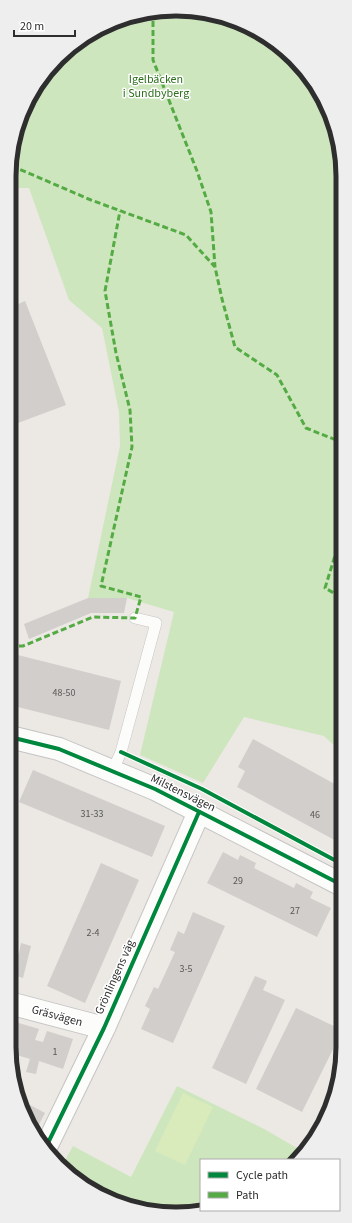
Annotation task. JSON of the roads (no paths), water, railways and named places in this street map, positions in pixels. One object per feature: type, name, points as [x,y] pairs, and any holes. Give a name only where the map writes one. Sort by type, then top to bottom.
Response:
[{"type":"street","name":"Milstensvägen","points":[[16,738],[59,749],[155,790],[336,882]]},
{"type":"street","name":"Grönlingens väg","points":[[48,1143],[104,1028],[199,812]]},
{"type":"street","name":"Gräsvägen","points":[[16,1005],[104,1028]]},
{"type":"lane","points":[[112,772],[121,752],[156,623],[135,618]]},
{"type":"park label","name":"Igelbäcken i Sundbyberg","points":[[156,86]]}]
